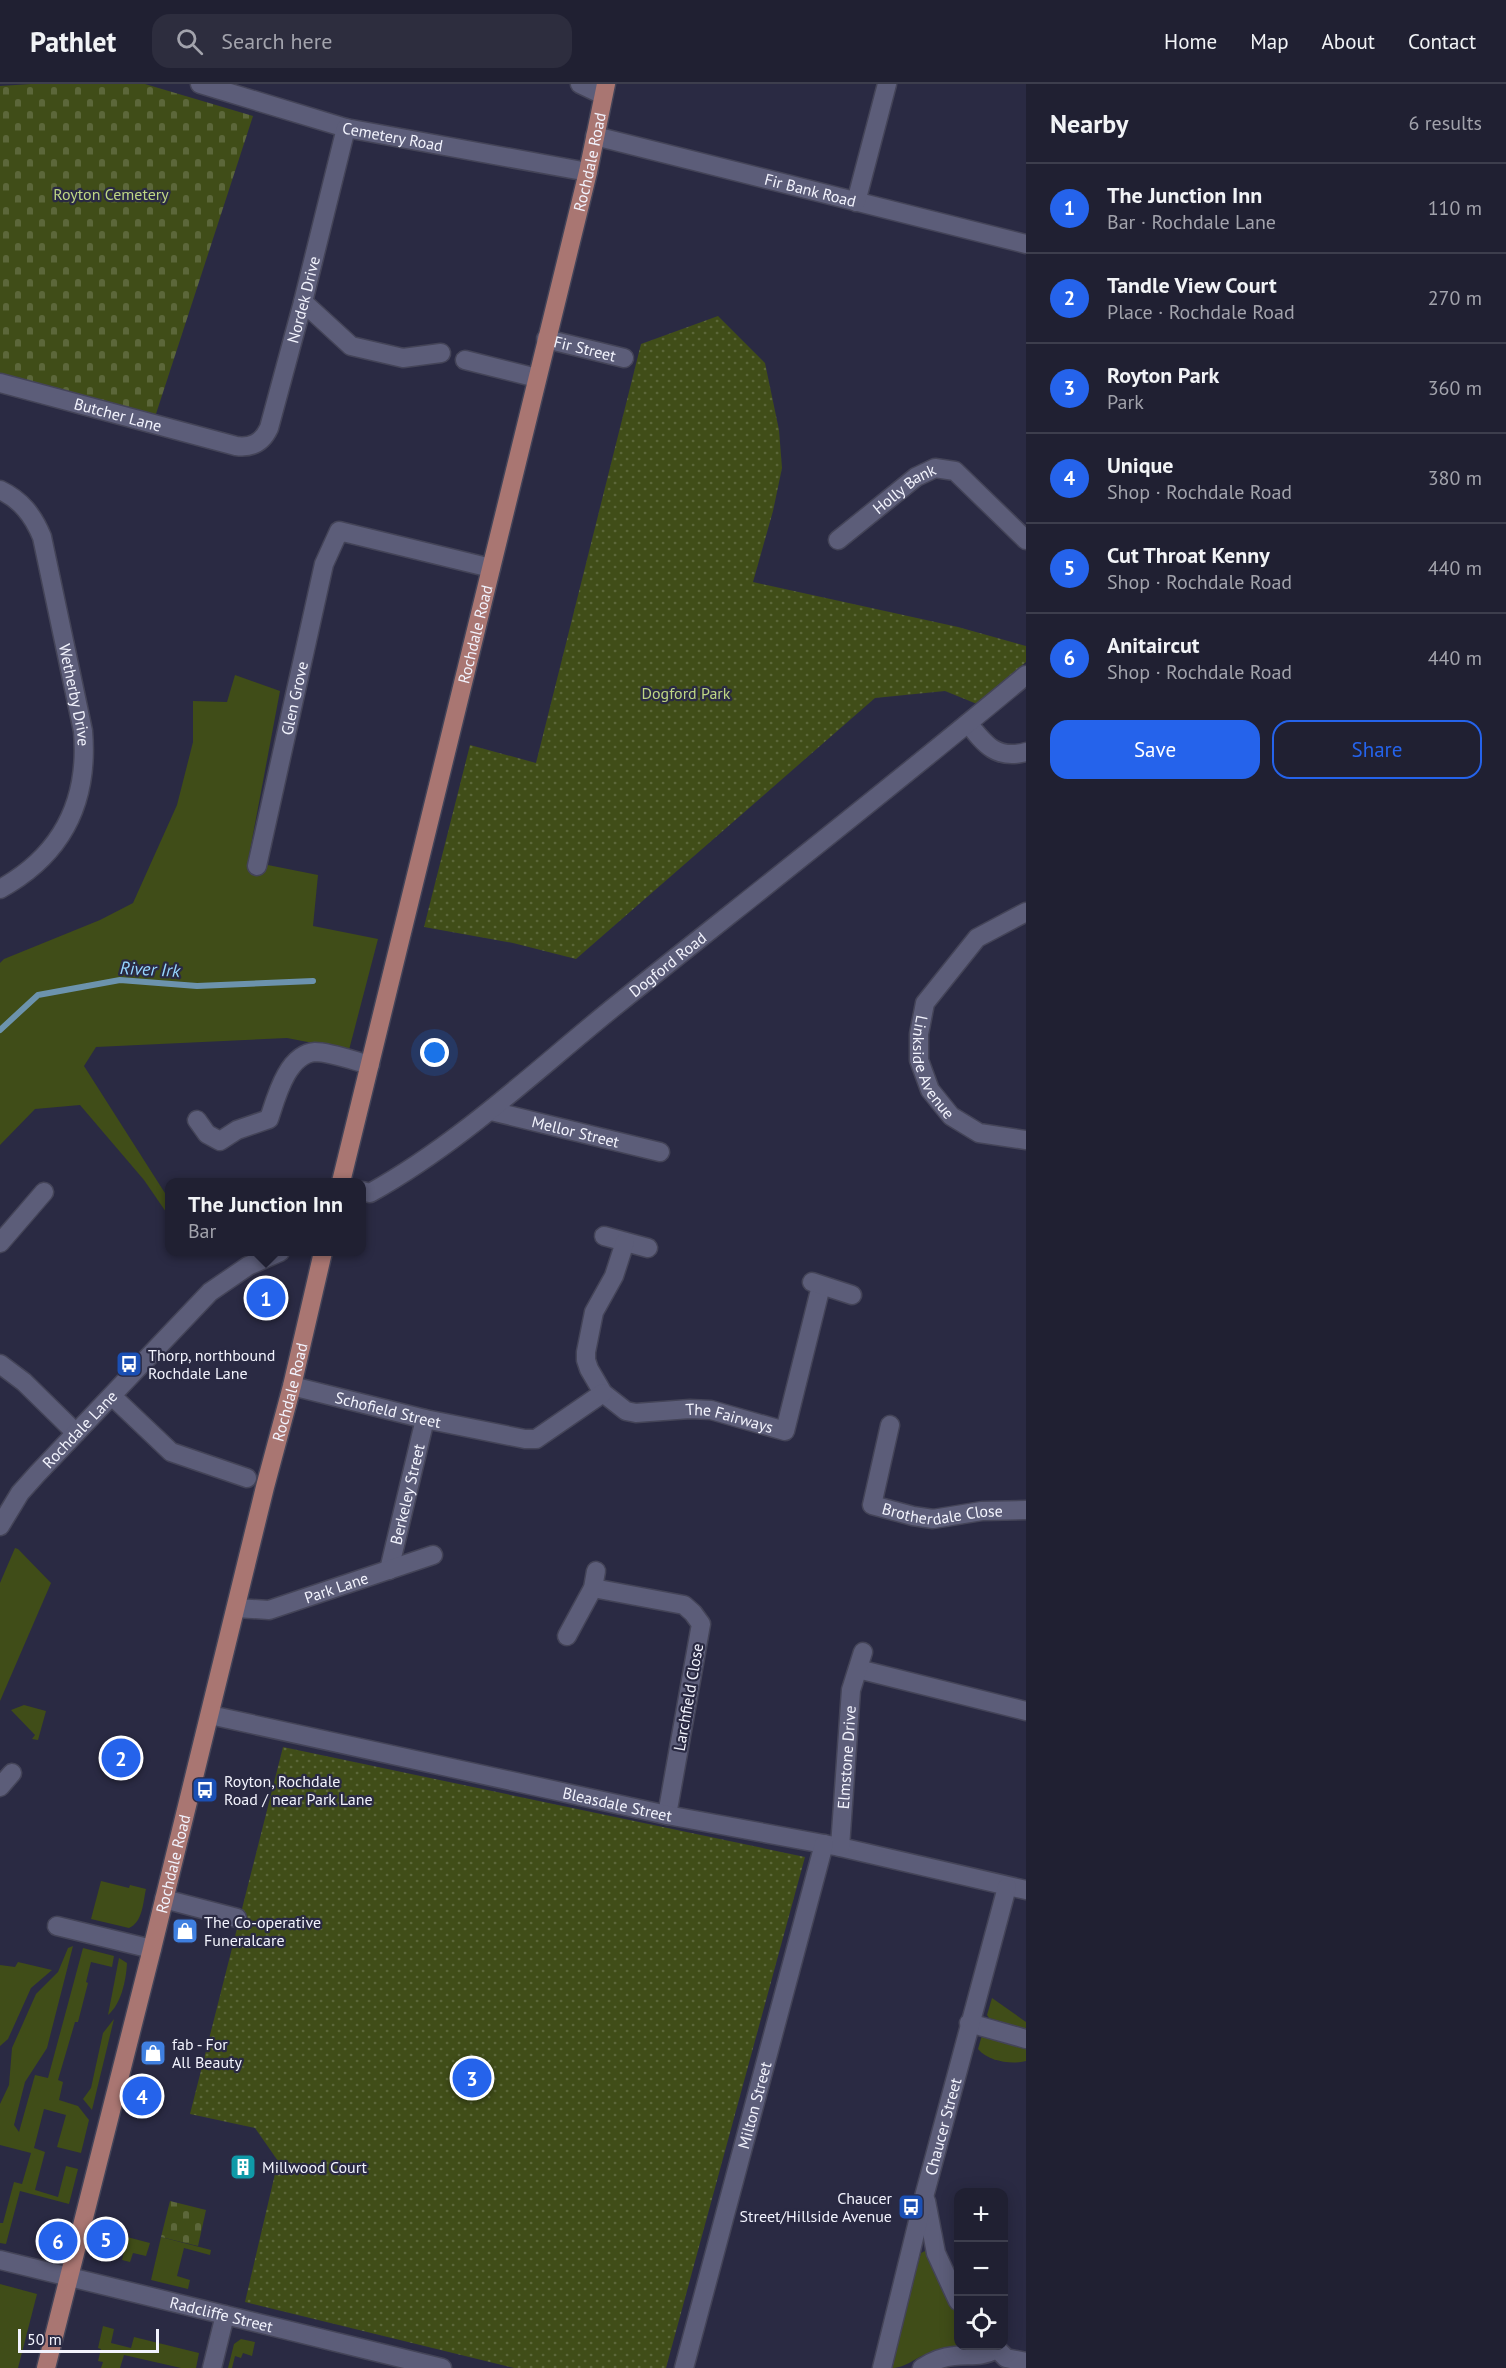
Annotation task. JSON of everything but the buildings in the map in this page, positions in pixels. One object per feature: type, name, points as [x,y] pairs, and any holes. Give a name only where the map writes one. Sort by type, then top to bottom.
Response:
[{"type":"main road","name":"Rochdale Road","points":[[342,1178],[588,172],[604,90]]},
{"type":"main road","name":"Rochdale Road","points":[[46,2368],[292,1386],[322,1256]]},
{"type":"street","name":"Cemetery Road","points":[[200,84],[346,128],[588,172]]},
{"type":"street","points":[[580,84],[604,90]]},
{"type":"street","points":[[856,202],[887,84]]},
{"type":"street","name":"Nordek Drive","points":[[236,446],[250,446],[266,434],[303,302],[346,128]]},
{"type":"street","name":"Fir Bank Road","points":[[596,136],[1026,244]]},
{"type":"street","points":[[303,302],[351,346],[403,358],[441,353]]},
{"type":"street","name":"Fir Street","points":[[546,339],[624,358]]},
{"type":"street","points":[[465,360],[537,378]]},
{"type":"street","name":"Butcher Lane","points":[[0,383],[236,446]]},
{"type":"street","name":"Holly Bank","points":[[838,540],[916,477],[935,468],[955,471],[1026,540]]},
{"type":"street","name":"Wetherby Drive","points":[[0,490],[21,503],[30,512],[42,537],[85,750],[84,769],[76,805],[59,839],[32,868],[0,889]]},
{"type":"street","name":"Glen Grove","points":[[257,866],[324,564],[339,531],[491,568]]},
{"type":"street","name":"Dogford Road","points":[[366,1192],[370,1193],[402,1175],[491,1111],[612,1008],[1026,675]]},
{"type":"street","points":[[968,723],[982,742],[997,752],[1012,756],[1026,752]]},
{"type":"street","name":"Linkside Avenue","points":[[1026,912],[977,938],[925,1004],[919,1034],[919,1060],[930,1090],[951,1116],[979,1133],[1026,1140]]},
{"type":"street","points":[[197,1120],[207,1134],[219,1141],[237,1130],[269,1119],[280,1084],[298,1058],[314,1052],[370,1065]]},
{"type":"street","name":"Mellor Street","points":[[491,1111],[660,1152]]},
{"type":"street","points":[[0,1243],[44,1192]]},
{"type":"street","points":[[604,1236],[648,1248]]},
{"type":"street","name":"The Fairways","points":[[625,1242],[614,1276],[594,1312],[586,1360],[603,1393],[626,1411],[636,1413],[690,1408],[711,1410],[785,1431],[816,1284],[852,1295]]},
{"type":"street","name":"Rochdale Lane","points":[[0,1526],[20,1493],[210,1292],[248,1266],[269,1256]]},
{"type":"street","points":[[0,1364],[24,1382],[76,1433]]},
{"type":"street","name":"Schofield Street","points":[[292,1386],[425,1419],[525,1439],[536,1438],[603,1393]]},
{"type":"street","points":[[112,1396],[171,1452],[246,1478]]},
{"type":"street","name":"Berkeley Street","points":[[389,1570],[425,1419]]},
{"type":"street","name":"Brotherdale Close","points":[[890,1425],[872,1505],[933,1519],[982,1511],[1026,1509]]},
{"type":"street","name":"Park Lane","points":[[236,1608],[269,1610],[433,1555]]},
{"type":"street","name":"Larchfield Close","points":[[567,1636],[594,1580],[684,1605],[701,1624],[667,1815]]},
{"type":"street","name":"Elmstone Drive","points":[[832,1846],[851,1690],[861,1660],[1026,1711]]},
{"type":"street","name":"Bleasdale Street","points":[[210,1715],[667,1815],[832,1846],[1026,1890]]},
{"type":"street","name":"Milton Street","points":[[684,2368],[832,1846]]},
{"type":"street","name":"Chaucer Street","points":[[882,2368],[925,2193],[1007,1887]]},
{"type":"street","points":[[164,1899],[237,1918]]},
{"type":"street","points":[[57,1926],[152,1949]]},
{"type":"street","points":[[969,2024],[1026,2039]]},
{"type":"street","points":[[925,2193],[936,2253],[956,2296]]},
{"type":"street","name":"Radcliffe Street","points":[[0,2260],[442,2368]]},
{"type":"street","points":[[212,2368],[225,2315]]},
{"type":"street","points":[[921,2368],[952,2356],[984,2356],[991,2350]]},
{"type":"street","points":[[998,2350],[1006,2358],[1026,2362]]},
{"type":"green space","name":"Royton Cemetery","points":[[145,84],[253,116],[154,420],[0,378],[0,86]]},
{"type":"green space","name":"Dogford Park","points":[[718,316],[765,363],[779,430],[782,468],[773,511],[753,582],[958,627],[1026,646],[1026,662],[977,704],[945,691],[875,698],[576,959],[513,943],[424,927],[470,745],[536,763],[641,344]]},
{"type":"green space","points":[[235,675],[280,691],[248,861],[318,875],[313,926],[378,939],[349,1050],[287,1038],[96,1047],[84,1066],[165,1193],[165,1211],[144,1180],[80,1105],[35,1109],[0,1145],[0,963],[4,959],[100,920],[133,903],[177,805],[193,742],[193,701],[227,702]]},
{"type":"green space","points":[[15,1548],[51,1583],[0,1701],[0,1583]]},
{"type":"green space","points":[[24,1705],[46,1711],[38,1740],[32,1739],[35,1735],[11,1710]]},
{"type":"green space","points":[[283,1747],[805,1857],[666,2368],[514,2368],[245,2302],[278,2161],[255,2128],[190,2114]]},
{"type":"green space","points":[[101,1881],[129,1888],[130,1885],[146,1889],[142,1911],[134,1925],[129,1928],[91,1919]]},
{"type":"green space","points":[[73,1946],[47,2048],[25,2082],[14,2125],[19,2132],[35,2075],[48,2078],[83,1948],[114,1956],[112,1967],[91,1962],[78,2022],[75,2022],[58,2080],[63,2082],[59,2100],[78,2106],[89,2120],[81,2153],[57,2147],[66,2115],[44,2109],[34,2148],[45,2152],[35,2190],[58,2197],[66,2166],[78,2169],[69,2204],[20,2191],[6,2244],[0,2243],[0,2223],[3,2223],[14,2182],[22,2184],[31,2153],[0,2145],[0,2104],[9,2085],[12,2048],[36,1994],[58,1972],[68,1948]]},
{"type":"green space","points":[[119,1958],[127,1963],[125,1977],[122,1992],[108,2015]]},
{"type":"green space","points":[[18,1962],[52,1970],[31,1988],[8,2039],[0,2046],[0,1965],[15,1967]]},
{"type":"green space","points":[[992,1998],[1026,2022],[1026,2029],[989,2018],[987,2015]]},
{"type":"green space","points":[[114,2019],[92,2110],[83,2099],[91,2088],[103,2033]]},
{"type":"green space","points":[[982,2035],[1026,2047],[1026,2061],[1007,2062],[982,2053],[978,2049]]},
{"type":"green space","points":[[170,2201],[206,2210],[198,2246],[161,2237]]},
{"type":"green space","points":[[127,2237],[150,2243],[146,2256],[133,2253],[130,2262],[122,2260]]},
{"type":"green space","points":[[161,2237],[211,2250],[210,2255],[184,2248],[177,2276],[190,2280],[188,2289],[151,2280]]},
{"type":"green space","points":[[925,2251],[930,2256],[941,2286],[954,2307],[954,2348],[936,2351],[897,2368],[891,2368],[889,2364],[921,2253]]},
{"type":"green space","points":[[0,2284],[37,2294],[18,2368],[0,2368]]},
{"type":"green space","points":[[103,2326],[114,2329],[111,2343],[131,2348],[134,2337],[199,2353],[196,2368],[181,2368],[124,2355],[120,2368],[101,2368],[103,2362],[98,2361],[101,2349],[98,2348]]},
{"type":"green space","points":[[241,2339],[255,2342],[252,2356],[243,2353],[241,2358],[235,2356],[232,2368],[228,2368],[234,2344]]},
{"type":"waterway","name":"River Irk","points":[[0,1030],[38,995],[120,980],[197,986],[313,981]]},
{"type":"place","name":"The Junction Inn","points":[[266,1298]]},
{"type":"place","name":"Thorp, northbound Rochdale Lane","points":[[129,1364]]},
{"type":"place","name":"Tandle View Court","points":[[121,1758]]},
{"type":"place","name":"Royton, Rochdale Road / near Park Lane","points":[[205,1790]]},
{"type":"place","name":"The Co-operative Funeralcare","points":[[185,1931]]},
{"type":"place","name":"fab - For All Beauty","points":[[153,2053]]},
{"type":"place","name":"Royton Park","points":[[472,2078]]},
{"type":"place","name":"Unique","points":[[142,2096]]},
{"type":"place","name":"Millwood Court","points":[[243,2167]]},
{"type":"place","name":"Chaucer Street/Hillside Avenue","points":[[911,2207]]},
{"type":"place","name":"Cut Throat Kenny","points":[[106,2239]]},
{"type":"place","name":"Anitaircut","points":[[58,2241]]}]
